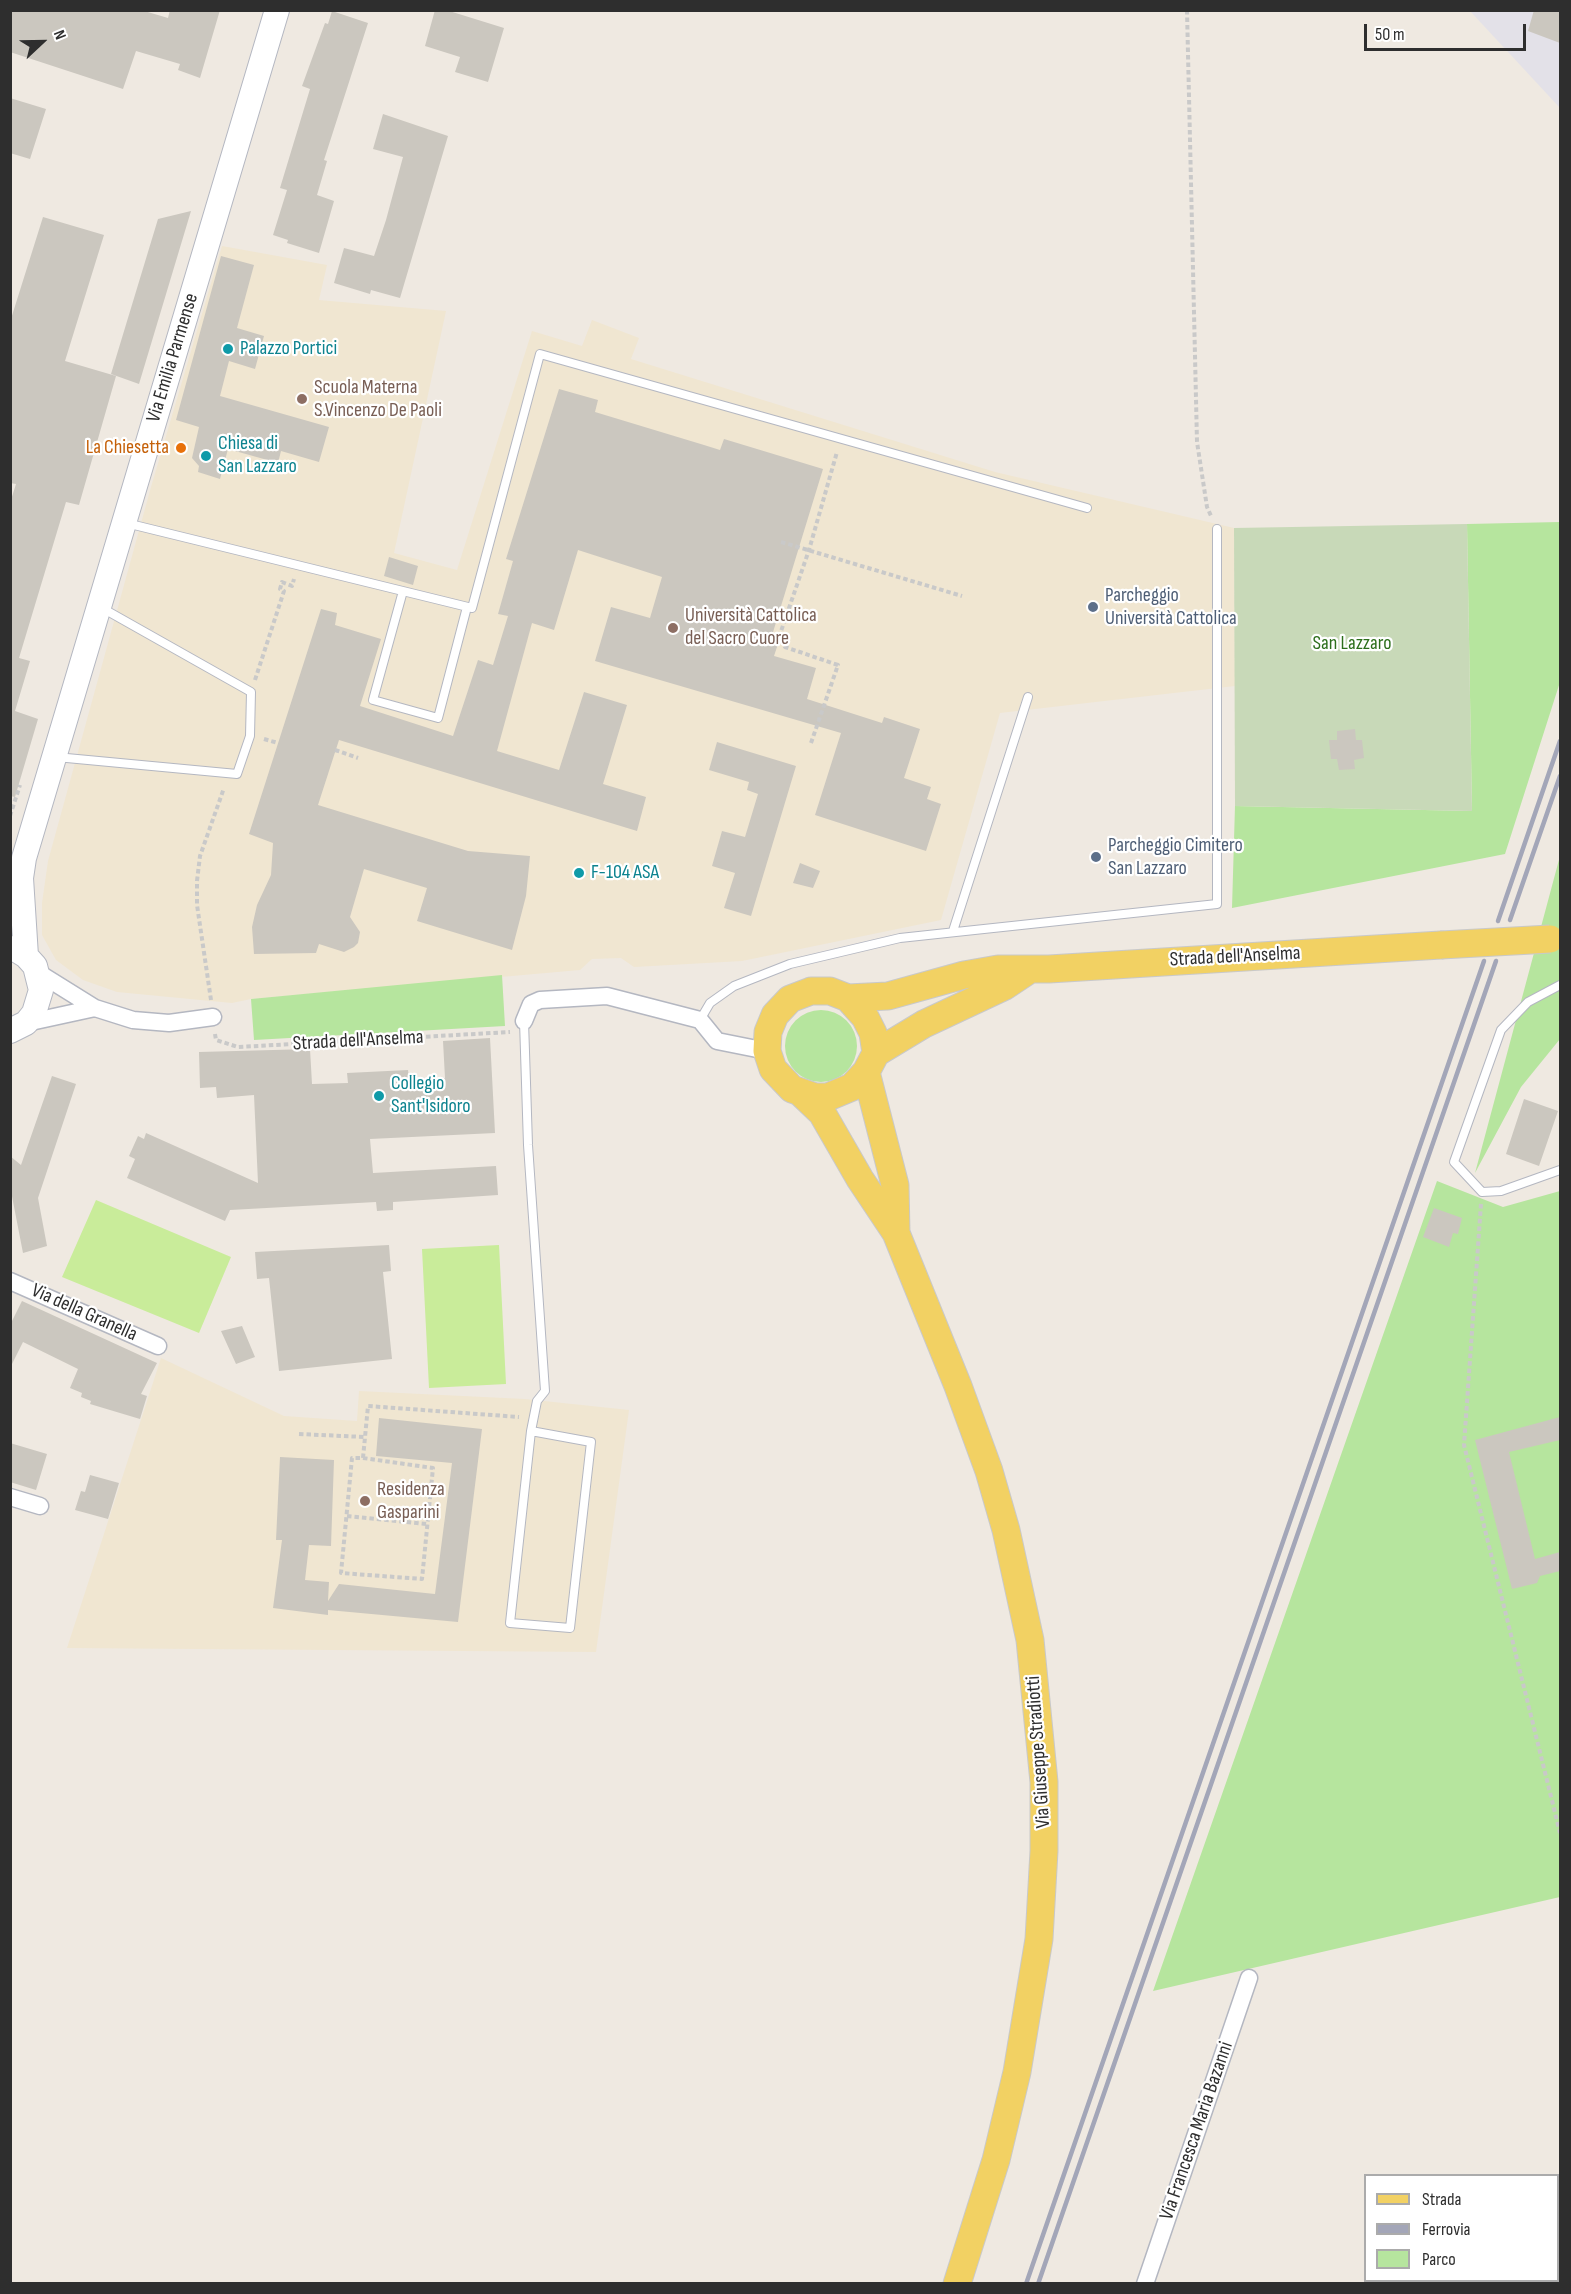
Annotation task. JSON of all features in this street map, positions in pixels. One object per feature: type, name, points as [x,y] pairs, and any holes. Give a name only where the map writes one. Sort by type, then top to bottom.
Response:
[{"type":"main road","name":"Via Emilia Parmense","points":[[18,1027],[34,1014],[41,990],[24,956],[16,887],[277,10]]},
{"type":"main road","name":"Strada dell'Anselma","points":[[848,998],[888,996],[964,975],[998,969],[1029,970],[1555,938]]},
{"type":"main road","name":"Strada dell'Anselma","points":[[871,1063],[924,1024],[1005,986],[1029,970]]},
{"type":"main road","points":[[821,990],[848,998],[865,1017],[873,1033],[871,1063],[852,1087],[841,1093],[815,1097],[802,1094],[784,1084],[773,1069],[767,1051],[768,1032],[775,1015],[790,999],[800,994],[821,990]]},
{"type":"main road","name":"Via Giuseppe Stradiotti","points":[[871,1063],[895,1185],[896,1233]]},
{"type":"main road","name":"Via Giuseppe Stradiotti","points":[[802,1094],[822,1113],[860,1179],[896,1233],[958,1386],[1006,1530],[1030,1640],[1044,1782],[1041,1906],[1032,1997],[996,2160],[957,2283]]},
{"type":"street","points":[[24,956],[42,975],[95,1008],[133,1020],[157,1022],[213,1017]]},
{"type":"street","points":[[524,1026],[531,1004],[540,999],[607,996],[700,1020],[717,1041],[767,1051]]},
{"type":"street","points":[[18,1027],[95,1008]]},
{"type":"street","name":"Via della Granella","points":[[10,1281],[158,1346]]},
{"type":"street","points":[[10,1497],[40,1506]]},
{"type":"street","name":"Via Francesca Maria Bazanni","points":[[1145,2283],[1249,1978]]},
{"type":"lane","points":[[403,591],[373,700],[438,718],[540,354],[1087,508]]},
{"type":"lane","points":[[123,522],[470,607]]},
{"type":"lane","points":[[700,1020],[710,1004],[720,994],[734,986],[790,964],[900,938],[1217,904],[1217,529]]},
{"type":"lane","points":[[53,757],[237,774],[250,736],[251,692],[98,606]]},
{"type":"lane","points":[[953,931],[1028,697]]},
{"type":"lane","points":[[1560,985],[1528,1002],[1501,1030],[1454,1162],[1482,1192],[1501,1191],[1560,1170]]},
{"type":"lane","points":[[524,1026],[545,1391],[537,1401],[531,1431],[510,1623],[570,1628],[591,1442],[531,1431]]},
{"type":"path","points":[[1186,10],[1197,442],[1207,507],[1217,529]]},
{"type":"path","points":[[811,743],[838,665],[785,647],[779,637],[808,550],[841,437]]},
{"type":"path","points":[[781,542],[962,596]]},
{"type":"path","points":[[251,692],[284,591],[280,589],[282,582],[292,586],[294,581]]},
{"type":"path","points":[[336,750],[358,758]]},
{"type":"path","points":[[213,1017],[197,905],[197,881],[200,856],[221,791],[237,774]]},
{"type":"path","points":[[10,816],[22,777]]},
{"type":"path","name":"Strada dell'Anselma","points":[[213,1017],[216,1040],[238,1047],[524,1026]]},
{"type":"path","points":[[1482,1192],[1464,1445],[1560,1833]]},
{"type":"path","points":[[363,1458],[368,1407],[535,1418]]},
{"type":"path","points":[[299,1434],[365,1437]]},
{"type":"path","points":[[352,1458],[363,1458],[433,1468],[423,1579],[341,1573],[352,1458]]},
{"type":"path","points":[[346,1516],[427,1524]]},
{"type":"shaded area","points":[[1470,11],[1560,11],[1560,108]]},
{"type":"shaded area","name":"Università Cattolica del Sacro Cuore","points":[[222,246],[327,265],[319,300],[446,311],[394,553],[457,570],[532,331],[582,346],[592,320],[639,338],[631,359],[995,472],[1234,528],[1235,686],[1000,713],[941,920],[742,961],[634,967],[621,958],[592,959],[580,970],[251,999],[232,1003],[117,992],[83,980],[56,960],[42,935],[42,903],[48,861],[151,487]]},
{"type":"shaded area","name":"Residenza Gasparini","points":[[161,1358],[284,1416],[357,1421],[359,1391],[525,1399],[629,1410],[596,1652],[67,1648]]},
{"type":"green space","points":[[1560,522],[1560,682],[1505,854],[1232,908],[1235,806],[1472,811],[1467,524]]},
{"type":"green space","name":"San Lazzaro","points":[[1467,524],[1472,811],[1235,806],[1234,528]]},
{"type":"green space","points":[[1560,856],[1560,1039],[1521,1087],[1475,1173]]},
{"type":"green space","points":[[502,975],[505,1026],[254,1040],[251,999]]},
{"type":"green space","points":[[821,1010],[841,1016],[851,1026],[857,1046],[851,1066],[841,1076],[821,1082],[801,1076],[791,1066],[785,1046],[791,1026],[801,1016]]},
{"type":"green space","points":[[1437,1181],[1503,1207],[1560,1191],[1560,1897],[1153,1991]]},
{"type":"green space","points":[[96,1200],[231,1257],[199,1333],[62,1277]]},
{"type":"green space","points":[[499,1245],[506,1384],[429,1388],[422,1249]]},
{"type":"building","points":[[10,10],[141,10],[168,18],[170,10],[220,10],[200,78],[178,70],[180,64],[136,51],[123,89],[10,52]]},
{"type":"building","points":[[435,10],[446,10],[504,28],[488,82],[455,72],[460,57],[425,46]]},
{"type":"building","points":[[1534,10],[1560,10],[1560,43],[1528,31]]},
{"type":"building","points":[[332,11],[368,23],[324,160],[327,161],[317,195],[334,201],[319,253],[287,243],[288,240],[273,235],[287,190],[280,188],[310,89],[302,86],[325,23],[328,24]]},
{"type":"building","points":[[10,98],[46,109],[30,159],[10,153]]},
{"type":"building","points":[[383,114],[448,136],[400,298],[371,290],[370,294],[334,283],[344,248],[374,256],[386,220],[403,157],[373,149]]},
{"type":"building","points":[[191,211],[139,384],[111,374],[158,219]]},
{"type":"building","points":[[43,217],[104,235],[65,361],[116,376],[79,505],[66,502],[19,658],[30,661],[15,711],[38,719],[15,797],[10,796],[10,503],[16,484],[10,483],[10,322]]},
{"type":"building","name":"Palazzo Portici","points":[[221,256],[254,265],[237,328],[264,336],[255,369],[229,361],[220,396],[329,427],[319,462],[281,451],[278,463],[228,449],[220,479],[198,472],[199,466],[192,458],[199,427],[176,420]]},
{"type":"building","points":[[559,389],[598,400],[595,412],[720,450],[724,439],[823,469],[770,642],[778,644],[774,656],[816,668],[807,699],[882,723],[884,717],[920,729],[904,778],[931,787],[927,799],[941,804],[926,851],[815,815],[841,733],[595,661],[611,607],[650,618],[662,577],[578,550],[554,630],[532,623],[497,751],[559,770],[584,692],[627,705],[603,784],[646,797],[637,831],[339,740],[318,805],[468,851],[530,856],[526,896],[512,950],[417,921],[427,888],[364,869],[350,917],[360,932],[358,943],[354,947],[344,952],[319,944],[316,953],[254,954],[252,927],[257,905],[271,875],[273,843],[249,834],[321,609],[337,613],[335,625],[381,639],[360,706],[453,736],[478,660],[493,665],[508,616],[498,614],[513,561],[506,559]]},
{"type":"building","points":[[389,557],[418,566],[413,585],[384,576]]},
{"type":"building","points":[[1355,729],[1356,740],[1362,740],[1364,758],[1354,760],[1355,769],[1339,770],[1337,759],[1331,759],[1329,740],[1337,740],[1337,731]]},
{"type":"building","points":[[717,742],[796,766],[751,916],[724,908],[735,873],[712,866],[722,831],[745,837],[758,794],[747,790],[749,782],[709,770]]},
{"type":"building","points":[[800,863],[820,871],[813,888],[793,883]]},
{"type":"building","points":[[490,1038],[495,1133],[370,1139],[373,1173],[496,1166],[498,1195],[393,1202],[393,1210],[377,1211],[376,1202],[230,1210],[225,1221],[127,1178],[135,1159],[129,1156],[138,1136],[144,1139],[146,1133],[258,1183],[254,1095],[217,1098],[216,1087],[200,1088],[199,1052],[310,1049],[312,1084],[348,1083],[347,1073],[408,1070],[409,1079],[445,1078],[443,1041]]},
{"type":"building","points":[[52,1076],[76,1084],[38,1198],[47,1246],[23,1253],[10,1186],[10,1156],[21,1165]]},
{"type":"building","points":[[1524,1099],[1558,1111],[1539,1166],[1506,1154]]},
{"type":"building","points":[[1434,1208],[1462,1218],[1458,1234],[1453,1233],[1449,1247],[1423,1237]]},
{"type":"building","points":[[389,1245],[391,1271],[383,1272],[392,1359],[279,1371],[269,1278],[257,1279],[255,1252]]},
{"type":"building","points":[[22,1301],[157,1363],[141,1394],[147,1396],[140,1419],[90,1404],[91,1401],[81,1397],[82,1393],[70,1388],[78,1369],[23,1342],[10,1368],[10,1325]]},
{"type":"building","points":[[242,1326],[255,1357],[236,1364],[221,1331]]},
{"type":"building","points":[[1560,1417],[1560,1440],[1509,1452],[1535,1559],[1560,1552],[1560,1571],[1540,1576],[1537,1583],[1512,1589],[1475,1440]]},
{"type":"building","points":[[379,1418],[482,1429],[458,1622],[328,1610],[328,1615],[273,1608],[282,1540],[276,1540],[280,1457],[334,1460],[331,1546],[309,1545],[305,1580],[329,1582],[328,1601],[339,1584],[435,1594],[452,1463],[376,1456]]},
{"type":"building","points":[[10,1443],[47,1454],[36,1490],[10,1482]]},
{"type":"building","points":[[90,1475],[119,1483],[108,1519],[75,1510],[81,1491],[85,1492]]},
{"type":"railway","points":[[1498,921],[1560,741]]},
{"type":"railway","points":[[1510,920],[1560,776]]},
{"type":"railway","points":[[1026,2284],[1484,961]]},
{"type":"railway","points":[[1038,2284],[1496,961]]},
{"type":"place","name":"Palazzo Portici","points":[[228,349]]},
{"type":"place","name":"Scuola Materna S.Vincenzo De Paoli","points":[[302,399]]},
{"type":"place","name":"La Chiesetta","points":[[181,448]]},
{"type":"place","name":"Chiesa di San Lazzaro","points":[[206,456]]},
{"type":"place","name":"Parcheggio Università Cattolica","points":[[1093,607]]},
{"type":"place","name":"Università Cattolica del Sacro Cuore","points":[[673,628]]},
{"type":"place","name":"Parcheggio Cimitero San Lazzaro","points":[[1096,857]]},
{"type":"place","name":"F-104 ASA","points":[[579,873]]},
{"type":"place","name":"Collegio Sant'Isidoro","points":[[379,1096]]},
{"type":"place","name":"Residenza Gasparini","points":[[365,1501]]}]
